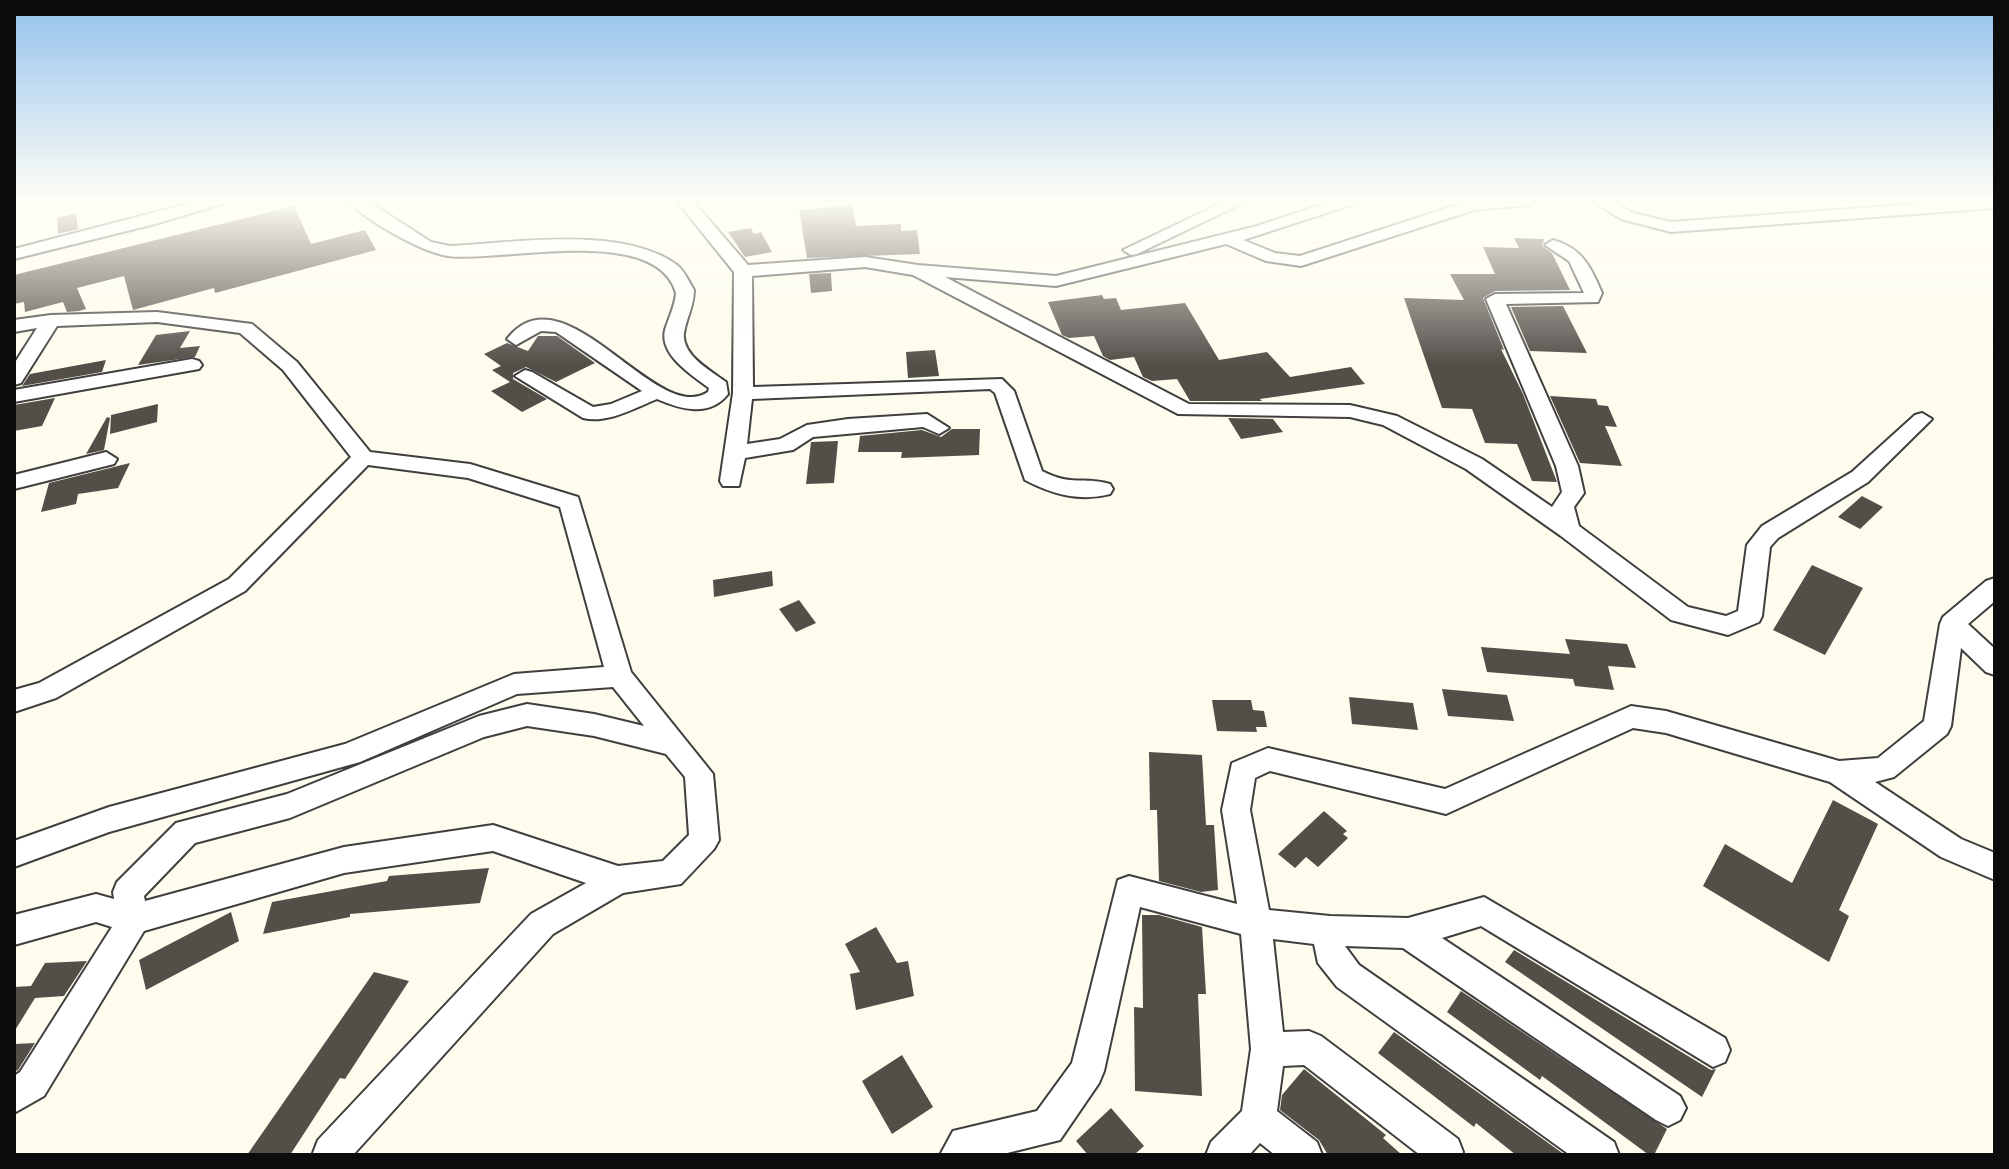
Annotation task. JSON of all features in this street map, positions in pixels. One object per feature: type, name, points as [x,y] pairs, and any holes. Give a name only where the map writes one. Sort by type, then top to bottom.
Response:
[{"type":"street","points":[[516,339],[523,331],[539,325],[563,328],[656,392],[694,405],[709,401],[718,394],[719,386],[678,349],[674,337],[686,294],[682,279],[669,268],[642,255]]},
{"type":"street","points":[[729,255],[743,271],[743,393],[731,481]]},
{"type":"street","points":[[1056,281],[1120,255]]},
{"type":"street","points":[[743,271],[865,262],[918,270],[1056,281],[1162,255]]},
{"type":"street","points":[[1259,255],[1281,262],[1301,261],[1321,255]]},
{"type":"street","points":[[1569,530],[1563,507],[1573,493],[1567,466],[1495,299],[1592,298],[1593,293],[1574,255]]},
{"type":"street","points":[[918,270],[1185,410],[1350,411],[1390,420],[1474,464],[1569,530],[1680,614],[1728,626],[1750,616],[1759,545],[1770,532],[1860,477],[1922,419]]},
{"type":"street","points":[[14,326],[51,321],[157,317],[245,328],[290,366],[363,458],[470,471],[570,502],[619,676],[699,774],[704,840],[670,874],[618,880],[542,924],[331,1153]]},
{"type":"street","points":[[14,379],[51,321]]},
{"type":"street","points":[[14,396],[192,365]]},
{"type":"street","points":[[525,376],[590,414],[616,409],[656,392]]},
{"type":"street","points":[[743,393],[995,383],[1004,391],[1033,475],[1059,489],[1102,489]]},
{"type":"street","points":[[734,453],[786,445],[807,431],[848,425],[927,420],[939,428]]},
{"type":"street","points":[[14,701],[47,691],[237,585],[363,458]]},
{"type":"street","points":[[14,482],[106,459]]},
{"type":"street","points":[[1839,773],[1884,769],[1937,726],[1952,624],[1995,587]]},
{"type":"street","points":[[1952,624],[1995,665]]},
{"type":"street","points":[[14,854],[109,820],[350,754],[514,684],[619,676]]},
{"type":"street","points":[[14,1096],[32,1084],[134,919],[128,892],[186,832],[290,806],[479,727],[527,715],[594,725],[673,744]]},
{"type":"street","points":[[1224,1155],[1258,1119],[1268,1049],[1256,923],[1236,810],[1242,771],[1268,759],[1446,802],[1631,717],[1666,722],[1839,773],[1951,848],[1995,867]]},
{"type":"street","points":[[14,930],[96,908],[134,919],[344,860],[493,838],[618,880]]},
{"type":"street","points":[[958,1155],[966,1144],[1047,1127],[1087,1071],[1129,890],[1256,923],[1330,931],[1408,933],[1484,911],[1713,1050]]},
{"type":"street","points":[[1330,931],[1329,952],[1348,976],[1601,1155]]},
{"type":"street","points":[[1408,933],[1668,1108]]},
{"type":"street","points":[[1268,1049],[1309,1048],[1445,1152]]},
{"type":"street","points":[[1258,1119],[1304,1155]]},
{"type":"building","points":[[97,255],[359,255],[215,293],[214,288],[133,310],[124,276],[77,288],[86,309],[67,312],[63,302],[25,312],[24,302],[14,304],[14,275]]},
{"type":"building","points":[[806,255],[904,255],[807,258]]},
{"type":"building","points":[[1486,255],[1553,255],[1570,290],[1495,291],[1483,298],[1557,482],[1532,481],[1517,444],[1485,443],[1472,409],[1442,408],[1404,298],[1464,300],[1450,274],[1495,274]]},
{"type":"building","points":[[831,273],[832,291],[811,293],[809,274]]},
{"type":"building","points":[[1102,295],[1104,299],[1116,298],[1121,310],[1185,303],[1219,360],[1267,352],[1290,377],[1351,367],[1365,384],[1260,399],[1262,401],[1190,401],[1177,379],[1152,381],[1143,377],[1134,357],[1110,360],[1103,356],[1094,336],[1069,338],[1062,335],[1048,302]]},
{"type":"building","points":[[1563,306],[1587,353],[1530,351],[1511,307]]},
{"type":"building","points":[[190,331],[180,348],[200,346],[195,357],[138,365],[156,335]]},
{"type":"building","points":[[538,336],[557,336],[595,363],[556,382],[526,367],[513,373],[513,379],[547,399],[522,412],[491,391],[510,382],[492,370],[501,366],[484,354],[507,343],[528,351]]},
{"type":"building","points":[[935,350],[939,376],[908,378],[906,352]]},
{"type":"building","points":[[106,360],[102,372],[22,386],[30,374]]},
{"type":"building","points":[[1550,396],[1596,399],[1598,405],[1608,406],[1617,427],[1605,426],[1622,466],[1580,463]]},
{"type":"building","points":[[55,398],[42,426],[14,431],[14,405]]},
{"type":"building","points":[[158,404],[157,422],[110,434],[111,415]]},
{"type":"building","points":[[107,417],[110,418],[104,450],[86,454]]},
{"type":"building","points":[[1228,418],[1273,419],[1283,432],[1241,439]]},
{"type":"building","points":[[952,429],[980,429],[979,455],[901,458],[902,452],[858,452],[860,436],[922,430],[941,437]]},
{"type":"building","points":[[838,441],[834,483],[806,484],[811,442]]},
{"type":"building","points":[[130,463],[118,488],[78,494],[76,504],[41,512],[49,483]]},
{"type":"building","points":[[1862,496],[1883,507],[1860,529],[1838,517]]},
{"type":"building","points":[[1812,565],[1863,588],[1825,655],[1773,630]]},
{"type":"building","points":[[772,571],[773,586],[714,597],[713,580]]},
{"type":"building","points":[[799,600],[816,623],[796,632],[779,609]]},
{"type":"building","points":[[1565,639],[1627,644],[1636,668],[1608,666],[1614,690],[1575,686],[1573,679],[1487,672],[1481,647],[1570,654]]},
{"type":"building","points":[[1442,689],[1507,695],[1514,721],[1448,716]]},
{"type":"building","points":[[1349,697],[1413,703],[1418,730],[1352,724]]},
{"type":"building","points":[[1212,700],[1251,700],[1253,710],[1264,711],[1267,727],[1256,727],[1257,732],[1217,731]]},
{"type":"building","points":[[1149,752],[1202,755],[1206,825],[1214,825],[1218,890],[1201,892],[1159,881],[1157,810],[1150,810]]},
{"type":"building","points":[[1833,800],[1878,824],[1839,910],[1849,916],[1829,962],[1703,886],[1725,844],[1792,883]]},
{"type":"building","points":[[1324,811],[1347,831],[1343,834],[1348,838],[1318,867],[1306,857],[1295,868],[1278,854]]},
{"type":"building","points":[[489,868],[480,903],[350,914],[350,917],[263,934],[272,902],[387,881],[389,876]]},
{"type":"building","points":[[231,912],[239,941],[146,990],[139,960]]},
{"type":"building","points":[[1142,915],[1159,915],[1202,927],[1206,994],[1198,994],[1202,1096],[1135,1091],[1134,1007],[1143,1008]]},
{"type":"building","points":[[876,927],[897,963],[908,961],[914,996],[856,1010],[850,974],[860,972],[845,944]]},
{"type":"building","points":[[1514,950],[1711,1070],[1716,1069],[1702,1097],[1505,962]]},
{"type":"building","points":[[87,961],[64,996],[35,998],[14,1032],[14,987],[31,986],[45,963]]},
{"type":"building","points":[[374,972],[409,981],[345,1079],[340,1078],[290,1155],[247,1155]]},
{"type":"building","points":[[1461,991],[1667,1129],[1654,1155],[1649,1155],[1542,1076],[1540,1080],[1447,1012]]},
{"type":"building","points":[[1394,1032],[1565,1155],[1516,1155],[1476,1123],[1474,1127],[1378,1053]]},
{"type":"building","points":[[35,1043],[18,1070],[14,1072],[14,1044]]},
{"type":"building","points":[[902,1055],[933,1107],[892,1134],[862,1081]]},
{"type":"building","points":[[1304,1069],[1386,1135],[1383,1138],[1402,1155],[1328,1155],[1319,1140],[1280,1110],[1282,1095]]},
{"type":"building","points":[[1111,1108],[1144,1146],[1134,1155],[1088,1155],[1076,1141]]}]
